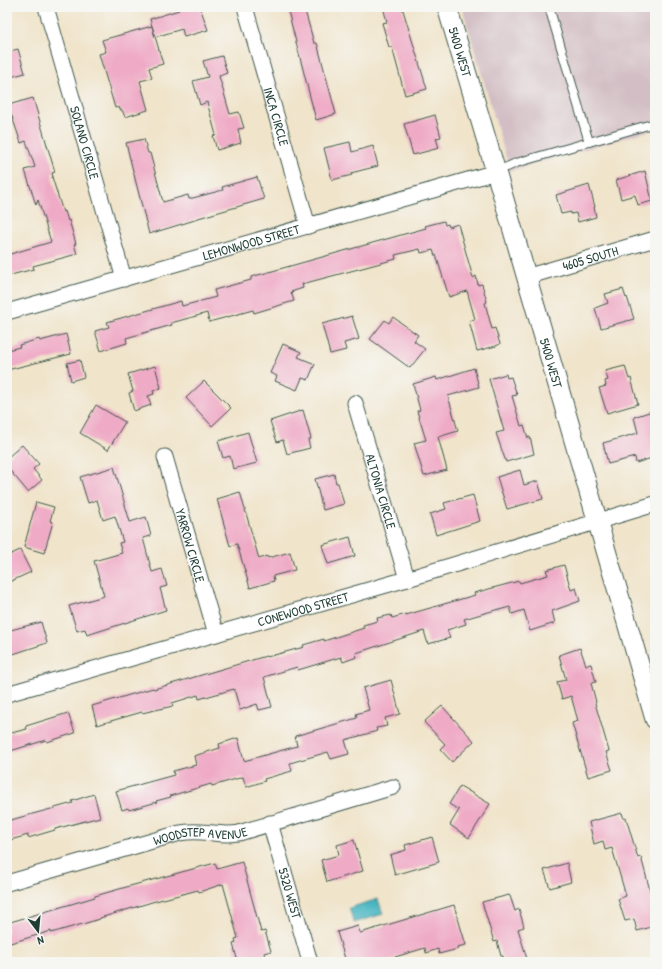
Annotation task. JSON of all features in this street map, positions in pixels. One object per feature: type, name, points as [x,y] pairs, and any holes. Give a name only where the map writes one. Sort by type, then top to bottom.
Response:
[{"type":"street","name":"SOLANO CIRCLE","points":[[46,7],[124,279]]},
{"type":"street","name":"INCA CIRCLE","points":[[245,7],[308,226]]},
{"type":"street","name":"5400 WEST","points":[[447,7],[598,521],[652,694],[655,719]]},
{"type":"street","name":"LEMONWOOD STREET","points":[[7,312],[496,172]]},
{"type":"street","name":"4605 SOUTH","points":[[526,277],[655,239]]},
{"type":"street","name":"ALTONIA CIRCLE","points":[[356,403],[407,580]]},
{"type":"street","name":"YARROW CIRCLE","points":[[165,457],[216,634]]},
{"type":"street","name":"CONEWOOD STREET","points":[[7,694],[407,580],[655,504]]},
{"type":"street","name":"WOODSTEP AVENUE","points":[[7,883],[180,833],[196,831],[225,835],[239,833],[393,787]]},
{"type":"street","name":"5320 WEST","points":[[270,824],[310,962]]},
{"type":"lane","points":[[549,7],[589,142]]},
{"type":"lane","points":[[496,172],[516,163],[655,123]]},
{"type":"shaded area","points":[[462,7],[655,7],[655,129],[510,171]]},
{"type":"water","points":[[378,899],[383,914],[354,923],[349,908]]},
{"type":"building","points":[[178,7],[200,7],[208,30],[184,37],[182,29],[155,37],[150,19],[179,10]]},
{"type":"building","points":[[287,7],[304,7],[314,43],[317,43],[336,114],[316,120]]},
{"type":"building","points":[[383,7],[402,7],[427,89],[405,95],[392,47],[389,47],[382,23],[387,22]]},
{"type":"building","points":[[152,26],[163,64],[149,68],[152,78],[140,81],[148,110],[125,117],[119,107],[115,108],[99,54],[106,52],[102,40]]},
{"type":"building","points":[[18,49],[25,73],[7,78],[7,52]]},
{"type":"building","points":[[222,56],[227,73],[219,76],[230,114],[239,112],[244,128],[238,129],[241,143],[217,150],[213,136],[216,135],[207,102],[200,105],[193,81],[208,77],[203,61]]},
{"type":"building","points":[[33,98],[55,172],[52,173],[52,177],[63,212],[65,211],[68,221],[69,220],[76,244],[74,244],[77,254],[33,266],[34,269],[7,276],[7,255],[51,242],[38,200],[36,205],[25,170],[35,167],[26,141],[21,143],[8,105]]},
{"type":"building","points":[[435,115],[441,137],[436,138],[439,148],[413,155],[404,124]]},
{"type":"building","points":[[144,139],[148,153],[150,153],[163,202],[188,195],[189,199],[223,190],[222,187],[257,177],[264,199],[149,234],[126,143]]},
{"type":"building","points":[[350,142],[352,152],[373,146],[378,166],[332,180],[324,148]]},
{"type":"building","points":[[645,171],[652,201],[638,205],[635,195],[621,199],[616,180]]},
{"type":"building","points":[[589,185],[596,217],[578,222],[576,213],[571,214],[571,212],[561,214],[556,195]]},
{"type":"building","points":[[444,221],[445,225],[448,224],[449,227],[458,224],[473,278],[476,276],[478,285],[482,284],[492,329],[495,328],[500,344],[496,346],[477,351],[469,321],[475,319],[467,291],[449,297],[436,255],[435,256],[433,250],[421,253],[420,249],[395,255],[396,259],[302,284],[303,288],[291,292],[294,301],[254,313],[253,310],[209,322],[207,313],[126,338],[127,343],[101,351],[95,331],[109,327],[107,322],[181,301],[182,306],[216,297],[214,290],[251,280],[251,277],[426,228],[425,226]]},
{"type":"building","points":[[623,289],[634,319],[601,328],[595,308],[608,303],[605,294]]},
{"type":"building","points":[[352,316],[359,339],[344,343],[346,350],[330,354],[322,324]]},
{"type":"building","points":[[393,317],[418,335],[414,341],[425,349],[410,368],[370,339],[385,320],[389,323]]},
{"type":"building","points":[[66,334],[71,354],[7,370],[7,350],[20,347],[19,345],[39,339],[40,341]]},
{"type":"building","points":[[283,344],[301,352],[298,357],[315,364],[308,380],[302,378],[297,390],[275,381],[277,376],[270,373]]},
{"type":"building","points":[[80,360],[84,377],[71,381],[67,363]]},
{"type":"building","points":[[155,366],[161,388],[153,391],[154,394],[148,396],[151,405],[134,411],[129,393],[133,391],[128,374]]},
{"type":"building","points":[[625,366],[629,379],[631,378],[638,404],[607,413],[599,388],[606,386],[605,381],[608,380],[605,371]]},
{"type":"building","points":[[474,368],[479,387],[448,396],[458,431],[438,437],[447,470],[424,476],[414,443],[426,440],[417,411],[420,410],[413,384],[436,377],[437,380]]},
{"type":"building","points":[[506,374],[507,378],[511,377],[517,395],[512,396],[521,426],[524,425],[528,438],[530,437],[534,454],[506,462],[496,433],[504,431],[489,379]]},
{"type":"building","points":[[204,381],[231,408],[212,426],[186,398]]},
{"type":"building","points":[[96,405],[125,422],[108,450],[80,433]]},
{"type":"building","points":[[303,410],[311,439],[308,440],[310,448],[287,454],[283,440],[277,442],[270,421]]},
{"type":"building","points":[[655,410],[655,457],[636,463],[635,457],[608,464],[603,443],[638,433],[634,417]]},
{"type":"building","points":[[248,432],[257,463],[233,469],[230,456],[223,458],[218,441]]},
{"type":"building","points":[[22,445],[39,464],[33,469],[42,480],[28,492],[7,467],[7,458]]},
{"type":"building","points":[[114,467],[130,522],[146,517],[151,536],[143,538],[152,572],[162,569],[167,586],[160,588],[166,610],[87,635],[85,629],[77,631],[69,606],[104,596],[94,561],[122,553],[119,543],[123,542],[115,516],[103,520],[97,500],[88,503],[80,477]]},
{"type":"building","points":[[520,470],[524,485],[538,481],[543,499],[507,509],[497,477]]},
{"type":"building","points":[[334,474],[344,504],[323,510],[315,479]]},
{"type":"building","points":[[240,492],[259,559],[290,552],[295,570],[273,576],[274,581],[250,588],[237,544],[230,546],[217,499]]},
{"type":"building","points":[[473,495],[480,521],[436,535],[430,514],[446,509],[444,503]]},
{"type":"building","points":[[36,502],[54,507],[50,521],[53,522],[44,553],[24,547]]},
{"type":"building","points":[[350,537],[355,556],[328,564],[322,545]]},
{"type":"building","points":[[20,550],[31,572],[7,583],[7,556]]},
{"type":"building","points":[[564,565],[571,590],[576,588],[580,601],[552,611],[555,623],[530,631],[524,610],[512,614],[510,607],[499,609],[464,619],[466,624],[447,630],[450,638],[428,644],[424,631],[356,653],[357,657],[343,662],[341,657],[298,670],[297,667],[264,677],[272,707],[259,710],[257,704],[240,710],[234,689],[199,699],[198,695],[172,703],[173,706],[142,712],[97,725],[92,706],[266,656],[267,657],[304,647],[303,645],[324,639],[324,641],[364,628],[363,625],[378,621],[377,618],[391,615],[392,618],[406,615],[475,595],[474,593],[548,575],[546,570]]},
{"type":"building","points":[[41,622],[47,643],[7,656],[7,631]]},
{"type":"building","points":[[580,648],[586,665],[591,664],[596,682],[591,683],[595,703],[609,751],[606,752],[612,770],[588,777],[572,723],[578,721],[571,696],[562,699],[557,682],[566,680],[559,655]]},
{"type":"building","points":[[391,680],[400,714],[385,718],[387,726],[376,728],[377,731],[345,740],[349,754],[331,759],[328,752],[290,763],[292,771],[264,779],[265,781],[246,787],[243,777],[212,786],[211,784],[129,810],[128,808],[122,810],[116,791],[174,775],[173,771],[196,765],[194,756],[220,748],[219,744],[238,738],[244,761],[297,746],[295,736],[357,718],[356,714],[369,710],[363,688]]},
{"type":"building","points":[[442,706],[474,741],[452,762],[440,749],[445,744],[424,722]]},
{"type":"building","points":[[68,713],[75,733],[7,752],[7,734],[27,729],[26,726]]},
{"type":"building","points":[[460,786],[490,804],[469,838],[450,825],[459,810],[449,804]]},
{"type":"building","points":[[94,794],[100,817],[28,838],[28,835],[7,841],[7,821],[73,803],[72,801]]},
{"type":"building","points":[[622,813],[624,819],[626,818],[638,858],[641,857],[655,909],[655,926],[637,931],[634,919],[625,921],[618,899],[626,896],[612,848],[605,850],[603,841],[594,844],[589,822]]},
{"type":"building","points":[[432,837],[439,862],[395,875],[390,855],[406,850],[405,845]]},
{"type":"building","points":[[354,840],[363,871],[327,882],[321,860],[339,855],[337,845]]},
{"type":"building","points":[[242,862],[261,932],[265,931],[271,951],[264,953],[266,962],[238,962],[233,944],[236,943],[235,939],[238,938],[223,884],[199,892],[198,890],[152,902],[100,919],[7,944],[7,923],[95,896],[215,863],[217,869]]},
{"type":"building","points":[[567,863],[571,882],[550,888],[544,870]]},
{"type":"building","points":[[509,895],[515,911],[519,909],[524,927],[518,929],[527,959],[517,962],[505,962],[503,956],[501,956],[497,941],[494,942],[482,902]]},
{"type":"building","points":[[454,905],[466,945],[457,947],[458,949],[439,954],[438,949],[426,953],[425,948],[384,962],[346,962],[337,932],[358,926],[360,933]]}]
